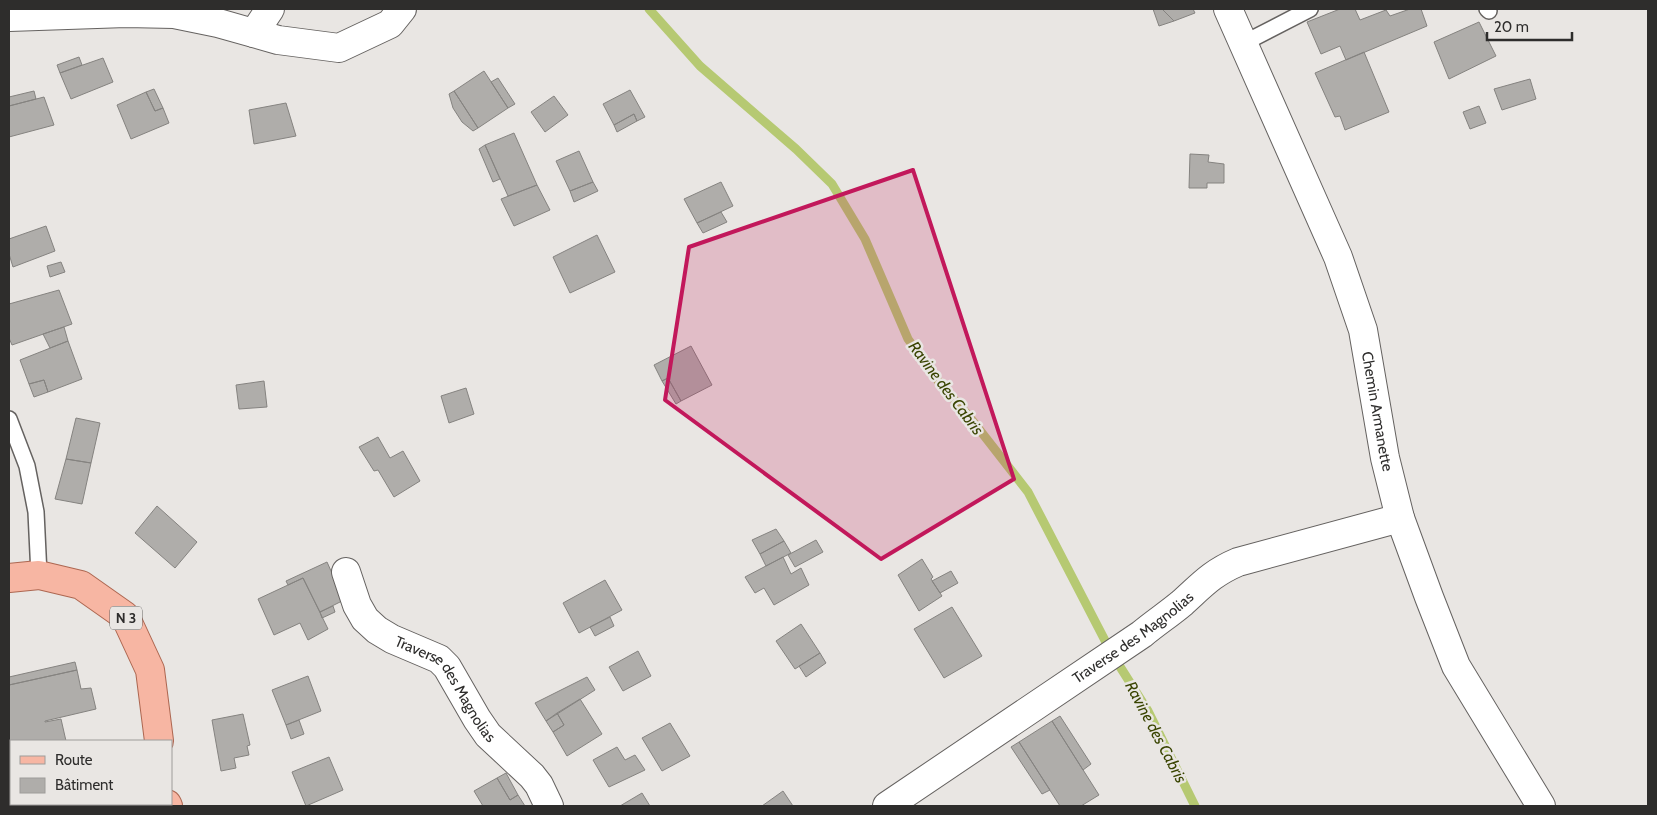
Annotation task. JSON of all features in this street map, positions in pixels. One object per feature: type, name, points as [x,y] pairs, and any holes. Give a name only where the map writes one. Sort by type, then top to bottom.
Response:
[{"type":"main road","name":"N 3","points":[[9,578],[39,575],[81,585],[125,616],[150,670],[159,740]]},
{"type":"street","points":[[254,33],[270,9]]},
{"type":"street","points":[[9,18],[126,13],[174,14],[218,23],[278,40],[339,48],[390,24],[402,9]]},
{"type":"street","name":"Chemin Armanette","points":[[1228,9],[1338,257],[1363,330],[1385,458],[1400,518],[1456,666],[1541,806]]},
{"type":"street","name":"Traverse des Magnolias","points":[[887,806],[1142,634],[1220,570],[1238,562],[1400,518]]},
{"type":"street","name":"Traverse des Magnolias","points":[[346,572],[357,605],[365,619],[392,640],[439,659],[451,674],[488,735],[532,776],[539,785],[548,806]]},
{"type":"lane","points":[[1244,43],[1310,9]]},
{"type":"lane","points":[[9,419],[27,466],[36,512],[39,575]]},
{"type":"highlighted area","points":[[913,170],[1014,479],[881,559],[665,400],[689,247]]},
{"type":"building","points":[[1153,9],[1162,9],[1174,21],[1159,26]]},
{"type":"building","points":[[1162,9],[1193,9],[1195,13],[1174,21]]},
{"type":"building","points":[[1340,9],[1355,9],[1360,20],[1386,10],[1390,16],[1410,9],[1421,9],[1427,26],[1346,60],[1340,46],[1321,54],[1307,22]]},
{"type":"building","points":[[1479,22],[1496,56],[1449,79],[1434,42]]},
{"type":"building","points":[[1364,52],[1389,112],[1345,130],[1340,116],[1335,117],[1315,73]]},
{"type":"building","points":[[79,57],[82,65],[60,73],[57,65]]},
{"type":"building","points":[[103,58],[113,82],[71,99],[60,73]]},
{"type":"building","points":[[484,71],[508,108],[478,128],[454,91]]},
{"type":"building","points":[[498,78],[515,104],[508,108],[491,82]]},
{"type":"building","points":[[1530,79],[1536,99],[1502,110],[1494,89]]},
{"type":"building","points":[[154,89],[163,108],[155,111],[146,92]]},
{"type":"building","points":[[630,90],[645,117],[637,121],[634,114],[614,125],[603,104]]},
{"type":"building","points":[[34,91],[36,99],[9,106],[9,97]]},
{"type":"building","points":[[454,91],[478,128],[473,131],[462,122],[453,108],[449,94]]},
{"type":"building","points":[[146,92],[155,111],[163,108],[169,123],[131,139],[117,105]]},
{"type":"building","points":[[554,96],[568,115],[545,132],[531,112]]},
{"type":"building","points":[[44,97],[54,125],[9,137],[9,106]]},
{"type":"building","points":[[286,103],[296,136],[254,144],[249,110]]},
{"type":"building","points":[[1479,106],[1486,123],[1470,129],[1463,112]]},
{"type":"building","points":[[634,114],[637,121],[617,132],[614,125]]},
{"type":"building","points":[[514,133],[537,185],[508,196],[485,145]]},
{"type":"building","points":[[485,145],[500,179],[493,182],[479,149]]},
{"type":"building","points":[[579,151],[593,182],[570,191],[556,161]]},
{"type":"building","points":[[1190,154],[1209,155],[1208,162],[1224,164],[1224,183],[1207,183],[1207,188],[1189,188]]},
{"type":"building","points":[[593,182],[598,191],[574,202],[570,191]]},
{"type":"building","points":[[721,182],[733,206],[697,223],[684,199]]},
{"type":"building","points":[[537,185],[550,210],[514,226],[501,199]]},
{"type":"building","points":[[721,212],[727,222],[703,233],[697,223]]},
{"type":"building","points":[[46,226],[55,251],[13,267],[9,254],[9,239]]},
{"type":"building","points":[[597,235],[615,272],[570,293],[553,257]]},
{"type":"building","points":[[61,262],[65,272],[50,277],[47,266]]},
{"type":"building","points":[[59,290],[72,324],[12,345],[9,338],[9,304]]},
{"type":"building","points":[[64,327],[68,341],[50,348],[43,334]]},
{"type":"building","points":[[68,341],[82,379],[48,392],[44,380],[29,384],[20,360]]},
{"type":"building","points":[[691,346],[712,385],[681,401],[668,378],[662,381],[654,365]]},
{"type":"building","points":[[668,378],[681,401],[676,404],[662,381]]},
{"type":"building","points":[[44,380],[48,392],[34,397],[29,384]]},
{"type":"building","points":[[264,381],[267,407],[239,409],[236,385]]},
{"type":"building","points":[[466,388],[474,414],[449,423],[441,396]]},
{"type":"building","points":[[76,418],[100,423],[91,463],[66,459]]},
{"type":"building","points":[[378,437],[390,458],[403,451],[420,481],[394,497],[378,470],[374,471],[359,447]]},
{"type":"building","points":[[66,459],[91,463],[82,504],[55,499]]},
{"type":"building","points":[[157,506],[197,542],[175,568],[135,533]]},
{"type":"building","points":[[776,529],[784,541],[760,554],[752,540]]},
{"type":"building","points":[[816,540],[823,552],[795,567],[788,555]]},
{"type":"building","points":[[784,541],[791,553],[766,566],[760,554]]},
{"type":"building","points":[[783,557],[791,574],[801,568],[809,585],[774,605],[764,588],[755,593],[745,577]]},
{"type":"building","points":[[922,559],[933,577],[931,579],[942,596],[919,611],[898,575]]},
{"type":"building","points":[[327,562],[344,600],[320,612],[303,578],[288,585],[286,581]]},
{"type":"building","points":[[951,571],[958,583],[940,593],[932,581]]},
{"type":"building","points":[[303,578],[328,629],[308,640],[300,623],[274,635],[258,599]]},
{"type":"building","points":[[605,580],[622,610],[579,633],[563,603]]},
{"type":"building","points":[[333,606],[335,612],[322,618],[320,612]]},
{"type":"building","points":[[952,607],[982,656],[944,678],[914,629]]},
{"type":"building","points":[[610,617],[614,626],[595,636],[590,627]]},
{"type":"building","points":[[801,624],[820,653],[795,669],[776,641]]},
{"type":"building","points":[[638,651],[651,676],[623,691],[609,667]]},
{"type":"building","points":[[820,653],[826,663],[806,677],[799,666]]},
{"type":"building","points":[[75,662],[77,670],[9,685],[9,677]]},
{"type":"building","points":[[77,670],[81,689],[91,688],[96,709],[45,721],[61,719],[66,740],[10,740],[9,766],[9,685]]},
{"type":"building","points":[[308,676],[321,711],[286,725],[272,690]]},
{"type":"building","points":[[587,677],[595,690],[546,721],[535,703]]},
{"type":"building","points":[[580,699],[602,734],[567,756],[553,732],[564,725],[557,713]]},
{"type":"building","points":[[557,713],[564,725],[553,732],[546,721]]},
{"type":"building","points":[[243,714],[250,745],[247,746],[249,755],[234,758],[236,768],[221,771],[212,720]]},
{"type":"building","points":[[1060,716],[1091,764],[1083,770],[1052,721]]},
{"type":"building","points":[[299,720],[304,734],[291,739],[286,725]]},
{"type":"building","points":[[1052,721],[1099,795],[1081,806],[1060,806],[1019,742]]},
{"type":"building","points":[[670,723],[690,756],[662,771],[642,738]]},
{"type":"building","points":[[1019,742],[1050,790],[1042,794],[1011,747]]},
{"type":"building","points":[[617,747],[625,760],[635,755],[645,770],[609,787],[593,760]]},
{"type":"building","points":[[329,757],[343,790],[306,806],[292,772]]},
{"type":"building","points":[[506,773],[518,795],[510,800],[497,778]]},
{"type":"building","points":[[497,778],[510,800],[518,795],[525,806],[483,806],[474,791]]},
{"type":"building","points":[[783,791],[793,806],[762,806]]},
{"type":"building","points":[[642,793],[650,806],[620,806]]},
{"type":"waterway","name":"Ravine des Cabris","points":[[649,9],[700,66],[796,149],[832,184],[865,239],[908,339],[941,385],[968,415],[1028,492],[1112,654],[1148,711],[1195,806]]}]
